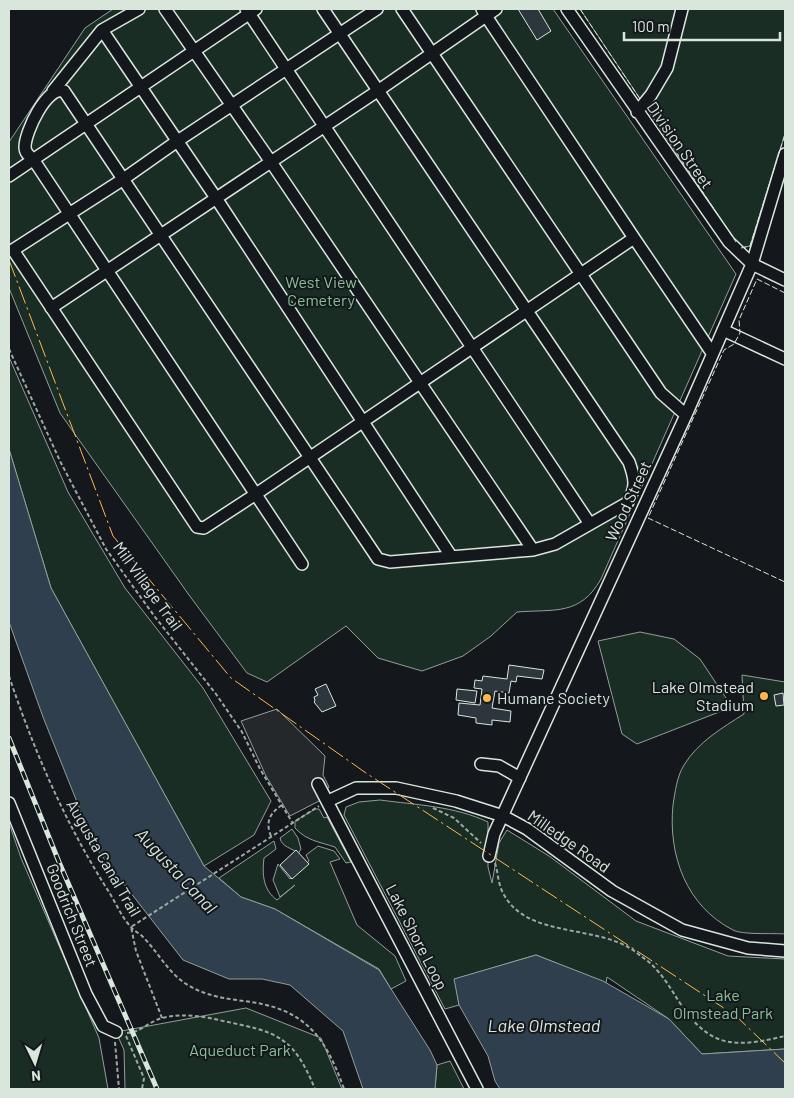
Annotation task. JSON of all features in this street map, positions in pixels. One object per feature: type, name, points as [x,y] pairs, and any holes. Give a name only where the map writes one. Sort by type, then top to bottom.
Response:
[{"type":"street","points":[[139,9],[102,30],[44,101],[27,138],[25,148],[27,154],[33,159],[69,212],[302,564]]},
{"type":"street","points":[[165,9],[421,382],[533,550]]},
{"type":"street","points":[[53,91],[59,90],[64,92],[378,559],[390,562],[533,550],[555,544],[627,503],[634,493],[636,480],[628,462],[323,9]]},
{"type":"street","points":[[376,9],[122,180],[69,212],[13,250],[196,527],[204,528],[256,494],[634,238]]},
{"type":"street","points":[[402,9],[661,393],[686,415]]},
{"type":"street","name":"Division Street","points":[[567,9],[729,242],[752,264],[785,280]]},
{"type":"street","points":[[637,112],[652,95],[667,68],[682,9]]},
{"type":"street","points":[[9,176],[194,52],[250,10],[286,70],[326,126],[590,524]]},
{"type":"street","points":[[51,308],[379,90],[488,11],[634,238],[712,353]]},
{"type":"street","points":[[102,30],[176,142],[216,198],[451,556]]},
{"type":"street","name":"Wood Street","points":[[493,860],[494,834],[686,415],[752,264],[785,154]]},
{"type":"street","points":[[723,330],[785,359]]},
{"type":"street","points":[[480,764],[499,766],[520,778]]},
{"type":"street","name":"Lake Shore Loop","points":[[318,784],[326,805],[477,1089]]},
{"type":"street","name":"Milledge Road","points":[[326,805],[356,788],[396,788],[456,801],[503,816],[527,829],[612,891],[682,930],[748,948],[785,951]]},
{"type":"street","name":"Goodrich Street","points":[[9,803],[86,994],[103,1026],[120,1033]]},
{"type":"path","name":"Mill Village Trail","points":[[9,349],[60,461],[106,549],[242,732],[260,769],[292,822]]},
{"type":"path","name":"Augusta Canal Trail","points":[[9,676],[55,795],[96,871],[131,927],[142,936],[177,977],[194,989],[222,998],[269,1006],[310,1026],[321,1038],[331,1055],[344,1089]]},
{"type":"path","points":[[271,836],[268,821],[273,812],[282,805]]},
{"type":"path","points":[[162,1018],[136,951],[131,927],[292,822],[320,805],[326,805]]},
{"type":"path","points":[[426,805],[454,818],[481,842],[493,860],[502,891],[520,914],[540,924],[617,942],[635,951],[655,968],[676,1000],[696,1024],[715,1037],[746,1043],[785,1036]]},
{"type":"path","points":[[120,1033],[133,1033],[146,1024],[162,1018],[193,1015],[270,1031],[298,1056],[315,1089]]},
{"type":"path","points":[[119,1089],[115,1057],[120,1033]]},
{"type":"path","points":[[120,1033],[144,1078],[142,1089]]},
{"type":"green space","name":"West View Cemetery","points":[[113,9],[553,9],[736,274],[601,579],[593,591],[584,599],[575,605],[555,610],[517,612],[491,636],[463,656],[422,671],[378,658],[346,626],[267,682],[247,673],[189,595],[60,413],[9,288],[9,142],[85,28]]},
{"type":"green space","points":[[580,9],[785,9],[785,134],[750,246],[740,248]]},
{"type":"green space","points":[[9,357],[68,492],[125,588],[203,688],[271,801],[254,835],[204,866],[51,588],[9,449]]},
{"type":"green space","points":[[640,632],[674,639],[700,659],[732,707],[637,744],[622,734],[598,641]]},
{"type":"green space","points":[[742,675],[785,682],[785,934],[737,932],[717,920],[692,893],[677,860],[674,842],[672,824],[673,805],[680,774],[684,765],[703,742],[744,714]]},
{"type":"green space","name":"Lake Olmstead Park","points":[[380,800],[449,809],[488,822],[488,867],[492,883],[499,843],[507,830],[549,856],[636,921],[728,956],[785,959],[785,1049],[702,1054],[669,1019],[607,977],[606,983],[536,955],[455,979],[459,1005],[445,1009],[344,815],[346,807],[359,802]]},
{"type":"green space","points":[[315,809],[319,809],[324,818],[327,817],[351,862],[346,863],[335,847],[309,838],[295,828],[295,821]]},
{"type":"green space","points":[[9,823],[21,858],[99,1038],[108,1089],[9,1089]]},
{"type":"green space","points":[[292,829],[298,838],[301,849],[298,854],[285,846],[280,838]]},
{"type":"green space","points":[[274,841],[276,849],[264,858],[263,870],[266,887],[272,896],[277,900],[295,885],[280,897],[273,880],[278,864],[290,879],[309,861],[306,855],[318,846],[334,851],[340,859],[330,862],[357,925],[395,956],[406,981],[391,989],[379,969],[275,909],[241,897],[219,878]]},
{"type":"green space","name":"Aqueduct Park","points":[[246,1008],[321,1038],[342,1089],[125,1089],[124,1050],[116,1032]]},
{"type":"green space","points":[[450,1061],[464,1089],[435,1089],[437,1065]]},
{"type":"shaded area","points":[[277,709],[325,756],[323,775],[329,787],[319,801],[290,816],[266,776],[241,721]]},
{"type":"water","name":"Augusta Canal","points":[[9,449],[51,588],[204,866],[241,897],[275,909],[379,970],[430,1050],[437,1065],[435,1089],[363,1089],[343,1031],[290,985],[262,979],[229,979],[183,960],[95,847],[43,717],[9,622]]},
{"type":"water","name":"Lake Olmstead","points":[[536,955],[603,981],[669,1019],[702,1054],[785,1049],[785,1089],[500,1089],[495,1081],[488,1056],[459,1005],[454,979]]},
{"type":"building","points":[[518,9],[538,9],[551,31],[537,40]]},
{"type":"building","name":"Humane Society","points":[[509,665],[544,670],[542,679],[517,676],[516,682],[511,681],[509,693],[495,691],[492,708],[511,711],[510,722],[492,720],[492,725],[476,723],[476,718],[458,715],[459,703],[480,705],[482,689],[474,688],[475,680],[482,681],[483,676],[507,679]]},
{"type":"building","points":[[326,684],[336,706],[322,712],[314,702],[314,697],[318,695],[315,689]]},
{"type":"building","points":[[457,689],[477,691],[475,703],[456,700]]},
{"type":"building","points":[[783,693],[784,705],[776,706],[774,695]]},
{"type":"building","points":[[296,850],[309,864],[292,879],[280,865]]},
{"type":"railway","points":[[9,738],[59,862],[157,1089]]},
{"type":"fence","points":[[580,9],[640,99]]},
{"type":"fence","points":[[649,111],[736,242]]},
{"type":"fence","points":[[741,248],[750,246],[785,134]]},
{"type":"fence","points":[[785,293],[757,279],[739,320],[740,333],[734,344],[724,350],[648,518],[785,582]]},
{"type":"power","points":[[9,260],[113,536],[231,678],[366,773],[736,1016],[785,1063]]},
{"type":"place","name":"Lake Olmstead Stadium","points":[[764,696]]},
{"type":"place","name":"Humane Society","points":[[487,698]]}]
